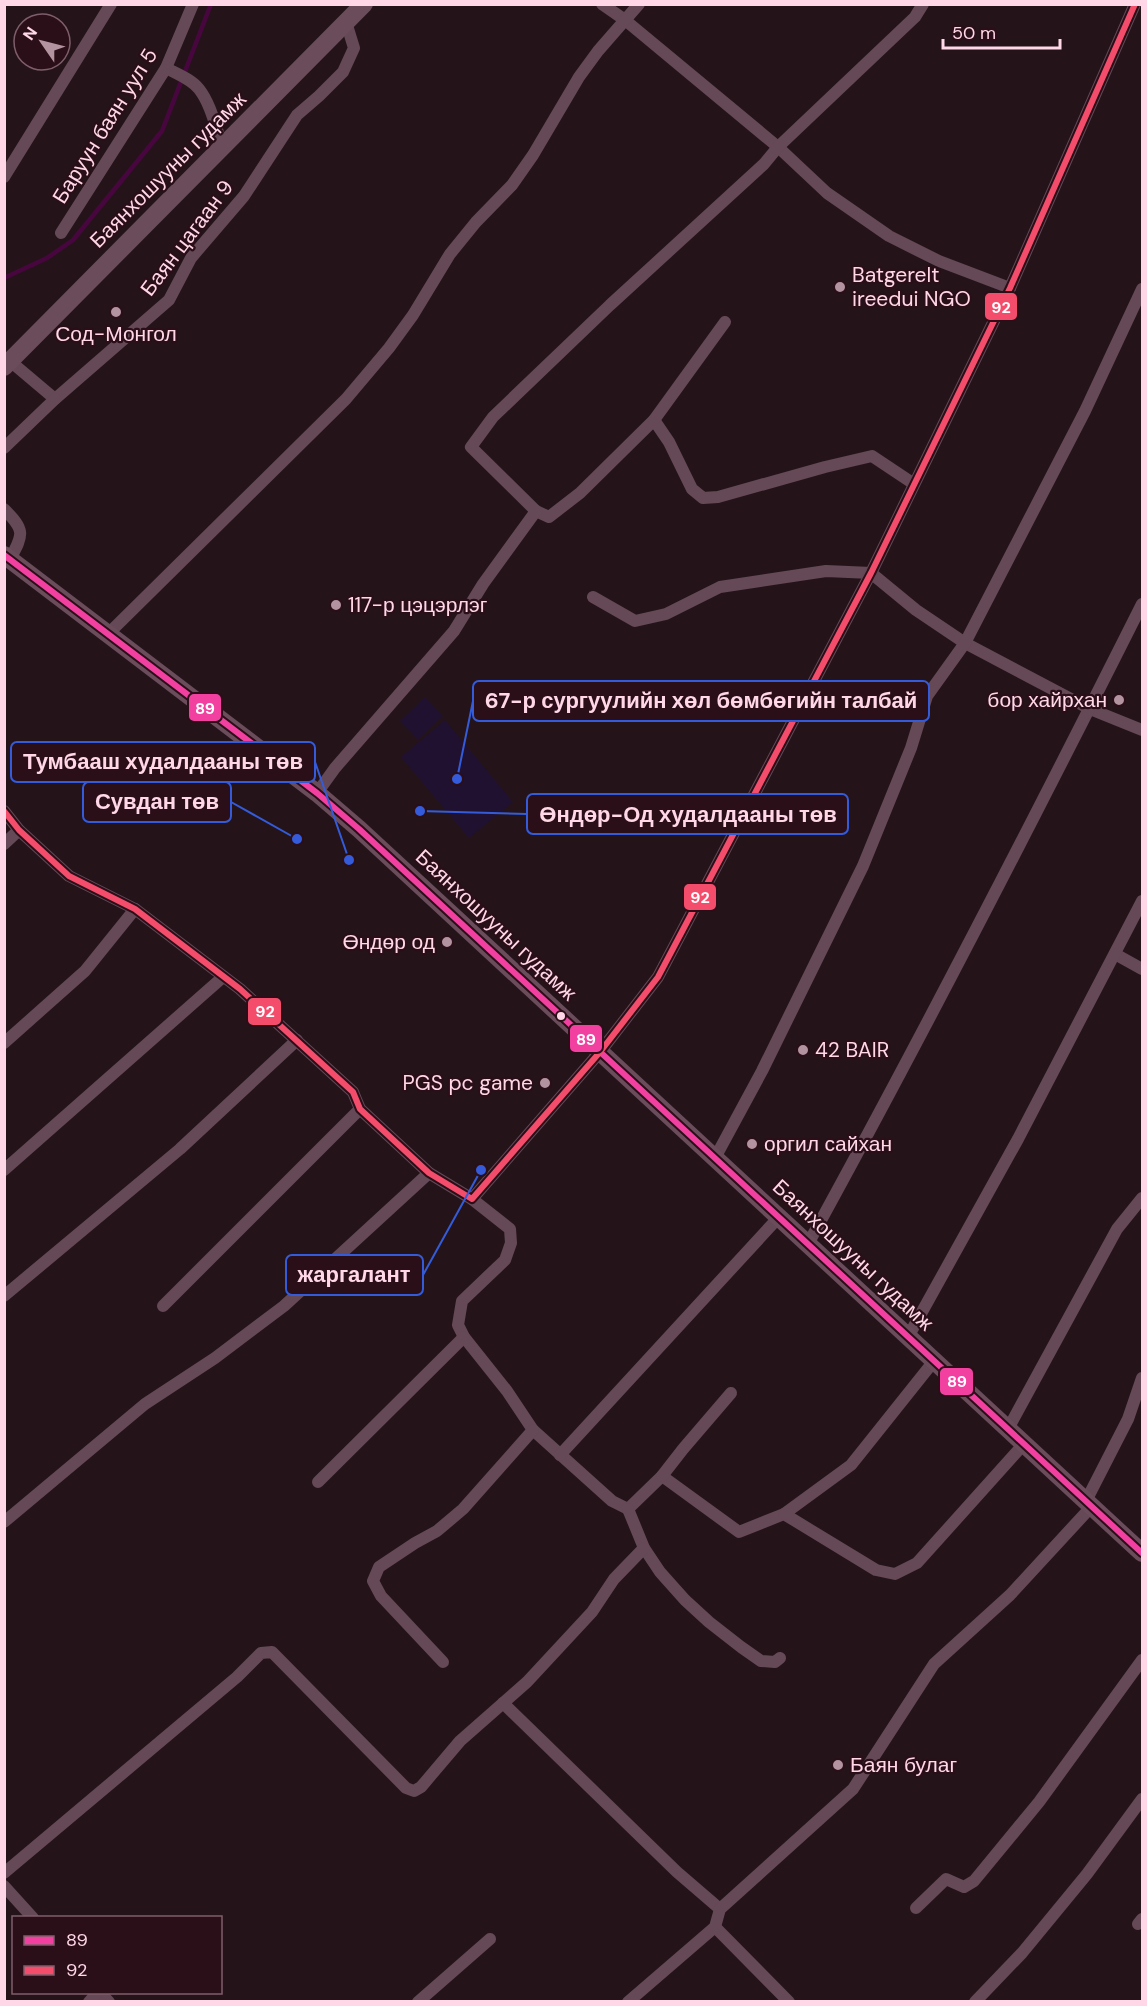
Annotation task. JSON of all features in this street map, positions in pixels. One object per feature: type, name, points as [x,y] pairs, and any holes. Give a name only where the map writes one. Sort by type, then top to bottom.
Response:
[{"type":"main road","name":"Баянхошууны гудамж","points":[[8,364],[364,4]]},
{"type":"main road","name":"Баянхошууны гудамж","points":[[7,557],[317,793],[359,829],[1023,1445],[1143,1553]]},
{"type":"street","points":[[4,177],[111,4]]},
{"type":"street","name":"Баруун баян уул 5","points":[[61,233],[166,68],[194,4]]},
{"type":"street","points":[[602,4],[625,20],[778,147],[827,193],[889,236],[939,261],[1010,288]]},
{"type":"street","points":[[108,634],[346,399],[389,348],[413,315],[450,254],[476,222],[512,185],[533,155],[579,77],[598,51],[639,4]]},
{"type":"street","points":[[725,321],[654,420],[572,499],[549,517],[537,511],[471,447],[493,417],[610,305],[764,164],[778,147],[915,17],[923,4]]},
{"type":"street","points":[[472,1199],[600,1052],[658,977],[871,573],[1010,288],[1135,4]]},
{"type":"street","name":"Баян цагаан 9","points":[[4,448],[55,399],[169,300],[191,258],[244,196],[297,115],[320,96],[343,72],[354,48],[346,22]]},
{"type":"street","points":[[166,68],[199,89],[223,147]]},
{"type":"street","points":[[715,1158],[762,1071],[863,866],[911,748],[927,696],[964,643],[1085,411],[1143,289]]},
{"type":"street","points":[[8,364],[55,399]]},
{"type":"street","points":[[654,420],[669,442],[693,489],[703,498],[872,456],[914,484]]},
{"type":"street","points":[[4,509],[17,522],[21,533],[21,539],[7,557]]},
{"type":"street","points":[[317,793],[335,768],[454,631],[483,584],[537,511]]},
{"type":"street","points":[[593,597],[635,621],[666,614],[720,587],[826,571],[871,573],[916,610],[964,643],[1090,709],[1143,730]]},
{"type":"street","points":[[808,1244],[880,1113],[1143,604]]},
{"type":"street","points":[[4,811],[19,830],[69,876],[135,909],[223,977],[297,1040],[353,1092],[360,1109],[429,1173],[472,1199],[510,1229],[511,1243],[506,1260],[462,1301],[458,1325],[464,1337],[507,1391],[533,1430],[612,1501],[628,1509],[644,1548],[660,1572],[685,1600],[709,1622],[761,1661],[775,1662],[780,1658]]},
{"type":"street","points":[[4,844],[19,830]]},
{"type":"street","points":[[908,1337],[1018,1139],[1143,901]]},
{"type":"street","points":[[4,1043],[85,971],[135,909]]},
{"type":"street","points":[[1115,954],[1143,969]]},
{"type":"street","points":[[4,1170],[223,977]]},
{"type":"street","points":[[4,1296],[180,1149],[297,1040]]},
{"type":"street","points":[[163,1306],[360,1109]]},
{"type":"street","points":[[4,1522],[145,1404],[215,1358],[284,1306],[429,1173]]},
{"type":"street","points":[[1008,1429],[1117,1229],[1143,1198]]},
{"type":"street","points":[[560,1455],[778,1217]]},
{"type":"street","points":[[318,1482],[464,1337]]},
{"type":"street","points":[[662,1476],[739,1532],[784,1514],[851,1465],[934,1361]]},
{"type":"street","points":[[628,2001],[715,1927],[720,1909],[853,1789],[934,1664],[1010,1594],[1089,1503],[1128,1419],[1143,1378]]},
{"type":"street","points":[[628,1509],[662,1476],[731,1393]]},
{"type":"street","points":[[443,1662],[381,1596],[373,1581],[379,1567],[437,1531],[463,1509],[533,1430]]},
{"type":"street","points":[[784,1514],[876,1570],[895,1574],[917,1563],[1023,1445]]},
{"type":"street","points":[[4,1873],[237,1677],[261,1653],[272,1652],[406,1788],[414,1791],[421,1787],[460,1741],[527,1682],[592,1612],[614,1579],[644,1548]]},
{"type":"street","points":[[916,1908],[946,1879],[964,1887],[974,1881],[1039,1802],[1143,1660]]},
{"type":"street","points":[[503,1703],[677,1872],[720,1909]]},
{"type":"street","points":[[975,2001],[1036,1935],[1087,1874],[1143,1799]]},
{"type":"street","points":[[4,1886],[32,1916]]},
{"type":"street","points":[[715,1927],[789,2001]]},
{"type":"street","points":[[418,2001],[490,1939]]},
{"type":"shaded area","points":[[425,697],[443,716],[418,740],[400,721]]},
{"type":"shaded area","points":[[445,720],[513,802],[469,838],[401,757]]},
{"type":"waterway","points":[[4,278],[47,258],[73,240],[162,131],[211,4]]},
{"type":"transit line","name":"92","points":[[4,811],[19,830],[69,876],[135,909],[240,989],[353,1092],[360,1109],[429,1173],[472,1199],[600,1052],[658,977],[871,573],[1010,288],[1135,4]]},
{"type":"transit line","name":"89","points":[[4,555],[317,793],[359,829],[1142,1553]]},
{"type":"place","name":"Batgerelt ireedui NGO","points":[[840,287]]},
{"type":"place","name":"Сод-Монгол","points":[[116,312]]},
{"type":"place","name":"117-р цэцэрлэг","points":[[336,605]]},
{"type":"place","name":"бор хайрхан","points":[[1119,700]]},
{"type":"place","name":"67-р сургуулийн хөл бөмбөгийн талбай","points":[[457,779]]},
{"type":"place","name":"Өндөр-Од худалдааны төв","points":[[420,811]]},
{"type":"place","name":"Сувдан төв","points":[[297,839]]},
{"type":"place","name":"Тумбааш худалдааны төв","points":[[349,860]]},
{"type":"place","name":"Өндөр од","points":[[447,942]]},
{"type":"place","name":"42 BAIR","points":[[803,1050]]},
{"type":"place","name":"PGS pc game","points":[[545,1083]]},
{"type":"place","name":"оргил сайхан","points":[[752,1144]]},
{"type":"place","name":"жаргалант","points":[[481,1170]]},
{"type":"place","name":"Баян булаг","points":[[838,1765]]}]
